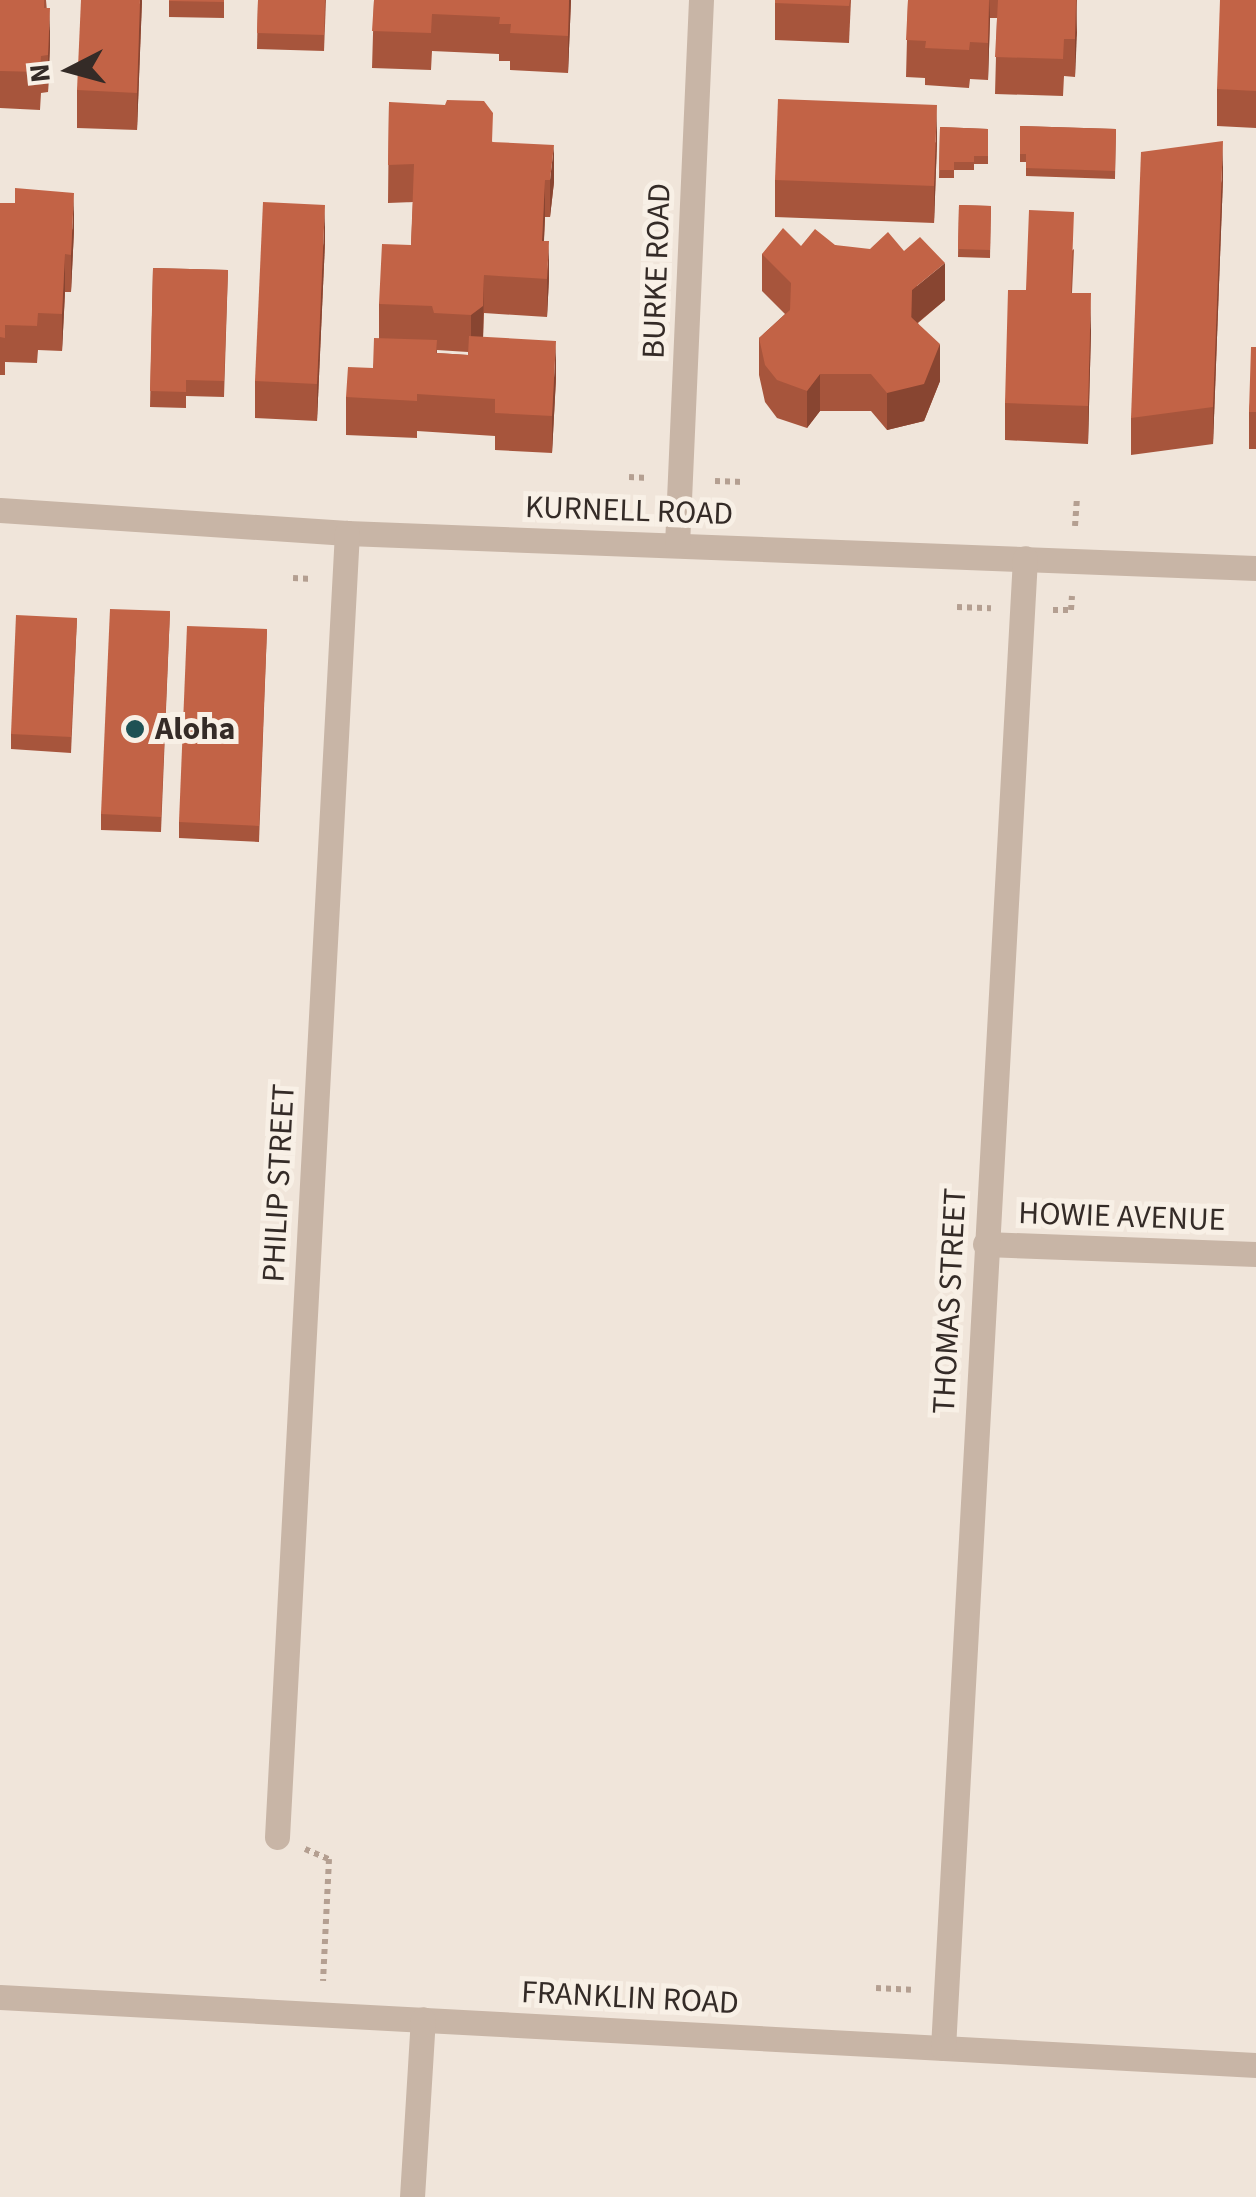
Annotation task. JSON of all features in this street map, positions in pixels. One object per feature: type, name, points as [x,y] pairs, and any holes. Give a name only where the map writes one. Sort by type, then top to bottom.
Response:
[{"type":"street","name":"BURKE ROAD","points":[[678,545],[701,0]]},
{"type":"street","name":"KURNELL ROAD","points":[[0,510],[347,533],[1256,568]]},
{"type":"street","name":"PHILIP STREET","points":[[276,1837],[347,533]]},
{"type":"street","name":"THOMAS STREET","points":[[943,2048],[1025,558]]},
{"type":"street","name":"HOWIE AVENUE","points":[[985,1244],[1256,1254]]},
{"type":"street","name":"FRANKLIN ROAD","points":[[0,1997],[1256,2064]]},
{"type":"street","points":[[412,2197],[423,2019]]},
{"type":"path","points":[[276,1837],[328,1859],[321,2014]]},
{"type":"building","points":[[0,0],[44,0],[44,8],[50,8],[48,55],[41,56],[40,72],[0,71]]},
{"type":"building","points":[[81,0],[140,0],[137,93],[77,90]]},
{"type":"building","points":[[224,0],[224,2],[169,1]]},
{"type":"building","points":[[258,0],[325,0],[324,35],[257,33]]},
{"type":"building","points":[[374,0],[569,0],[568,36],[510,33],[511,24],[499,24],[500,17],[432,14],[431,33],[372,31]]},
{"type":"building","points":[[775,0],[850,0],[849,6]]},
{"type":"building","points":[[908,0],[989,0],[988,43],[970,42],[969,50],[925,48],[926,41],[906,40]]},
{"type":"building","points":[[998,0],[1076,0],[1075,39],[1064,39],[1063,59],[995,57]]},
{"type":"building","points":[[1220,0],[1256,0],[1256,91],[1217,89]]},
{"type":"building","points":[[778,99],[937,105],[934,186],[775,180]]},
{"type":"building","points":[[447,100],[484,101],[493,113],[492,142],[554,145],[550,180],[545,180],[542,241],[549,241],[547,279],[484,275],[483,306],[471,315],[434,313],[432,306],[379,304],[382,244],[411,245],[414,164],[388,165],[389,102],[445,105]]},
{"type":"building","points":[[1020,126],[1116,129],[1115,171],[1026,168],[1026,154],[1020,154]]},
{"type":"building","points":[[940,127],[988,129],[988,156],[974,156],[974,162],[954,162],[954,170],[939,170]]},
{"type":"building","points":[[1223,141],[1213,407],[1131,418],[1141,152]]},
{"type":"building","points":[[15,188],[74,193],[71,255],[65,254],[62,314],[38,313],[37,326],[5,325],[5,338],[0,337],[0,203],[15,203]]},
{"type":"building","points":[[263,202],[325,205],[317,384],[255,381]]},
{"type":"building","points":[[959,205],[991,206],[990,250],[958,249]]},
{"type":"building","points":[[1029,210],[1074,212],[1071,293],[1091,293],[1088,406],[1005,403],[1008,290],[1026,290]]},
{"type":"building","points":[[783,228],[801,246],[815,229],[835,245],[870,249],[888,232],[904,251],[920,237],[945,263],[912,290],[911,317],[940,344],[924,384],[887,393],[871,374],[820,374],[807,391],[777,380],[765,365],[759,338],[790,310],[791,283],[762,254]]},
{"type":"building","points":[[153,268],[228,270],[224,381],[186,380],[186,392],[150,391]]},
{"type":"building","points":[[469,336],[556,341],[552,416],[495,413],[495,399],[417,394],[417,401],[346,397],[348,367],[373,368],[374,338],[437,340],[436,353],[468,355]]},
{"type":"building","points":[[1251,347],[1256,347],[1256,412],[1249,412]]},
{"type":"building","name":"Aloha","points":[[110,609],[170,611],[161,817],[101,814]]},
{"type":"building","points":[[16,615],[77,618],[71,737],[11,734]]},
{"type":"building","points":[[187,626],[267,629],[259,826],[179,822]]},
{"type":"place","name":"Aloha","points":[[135,729]]}]
